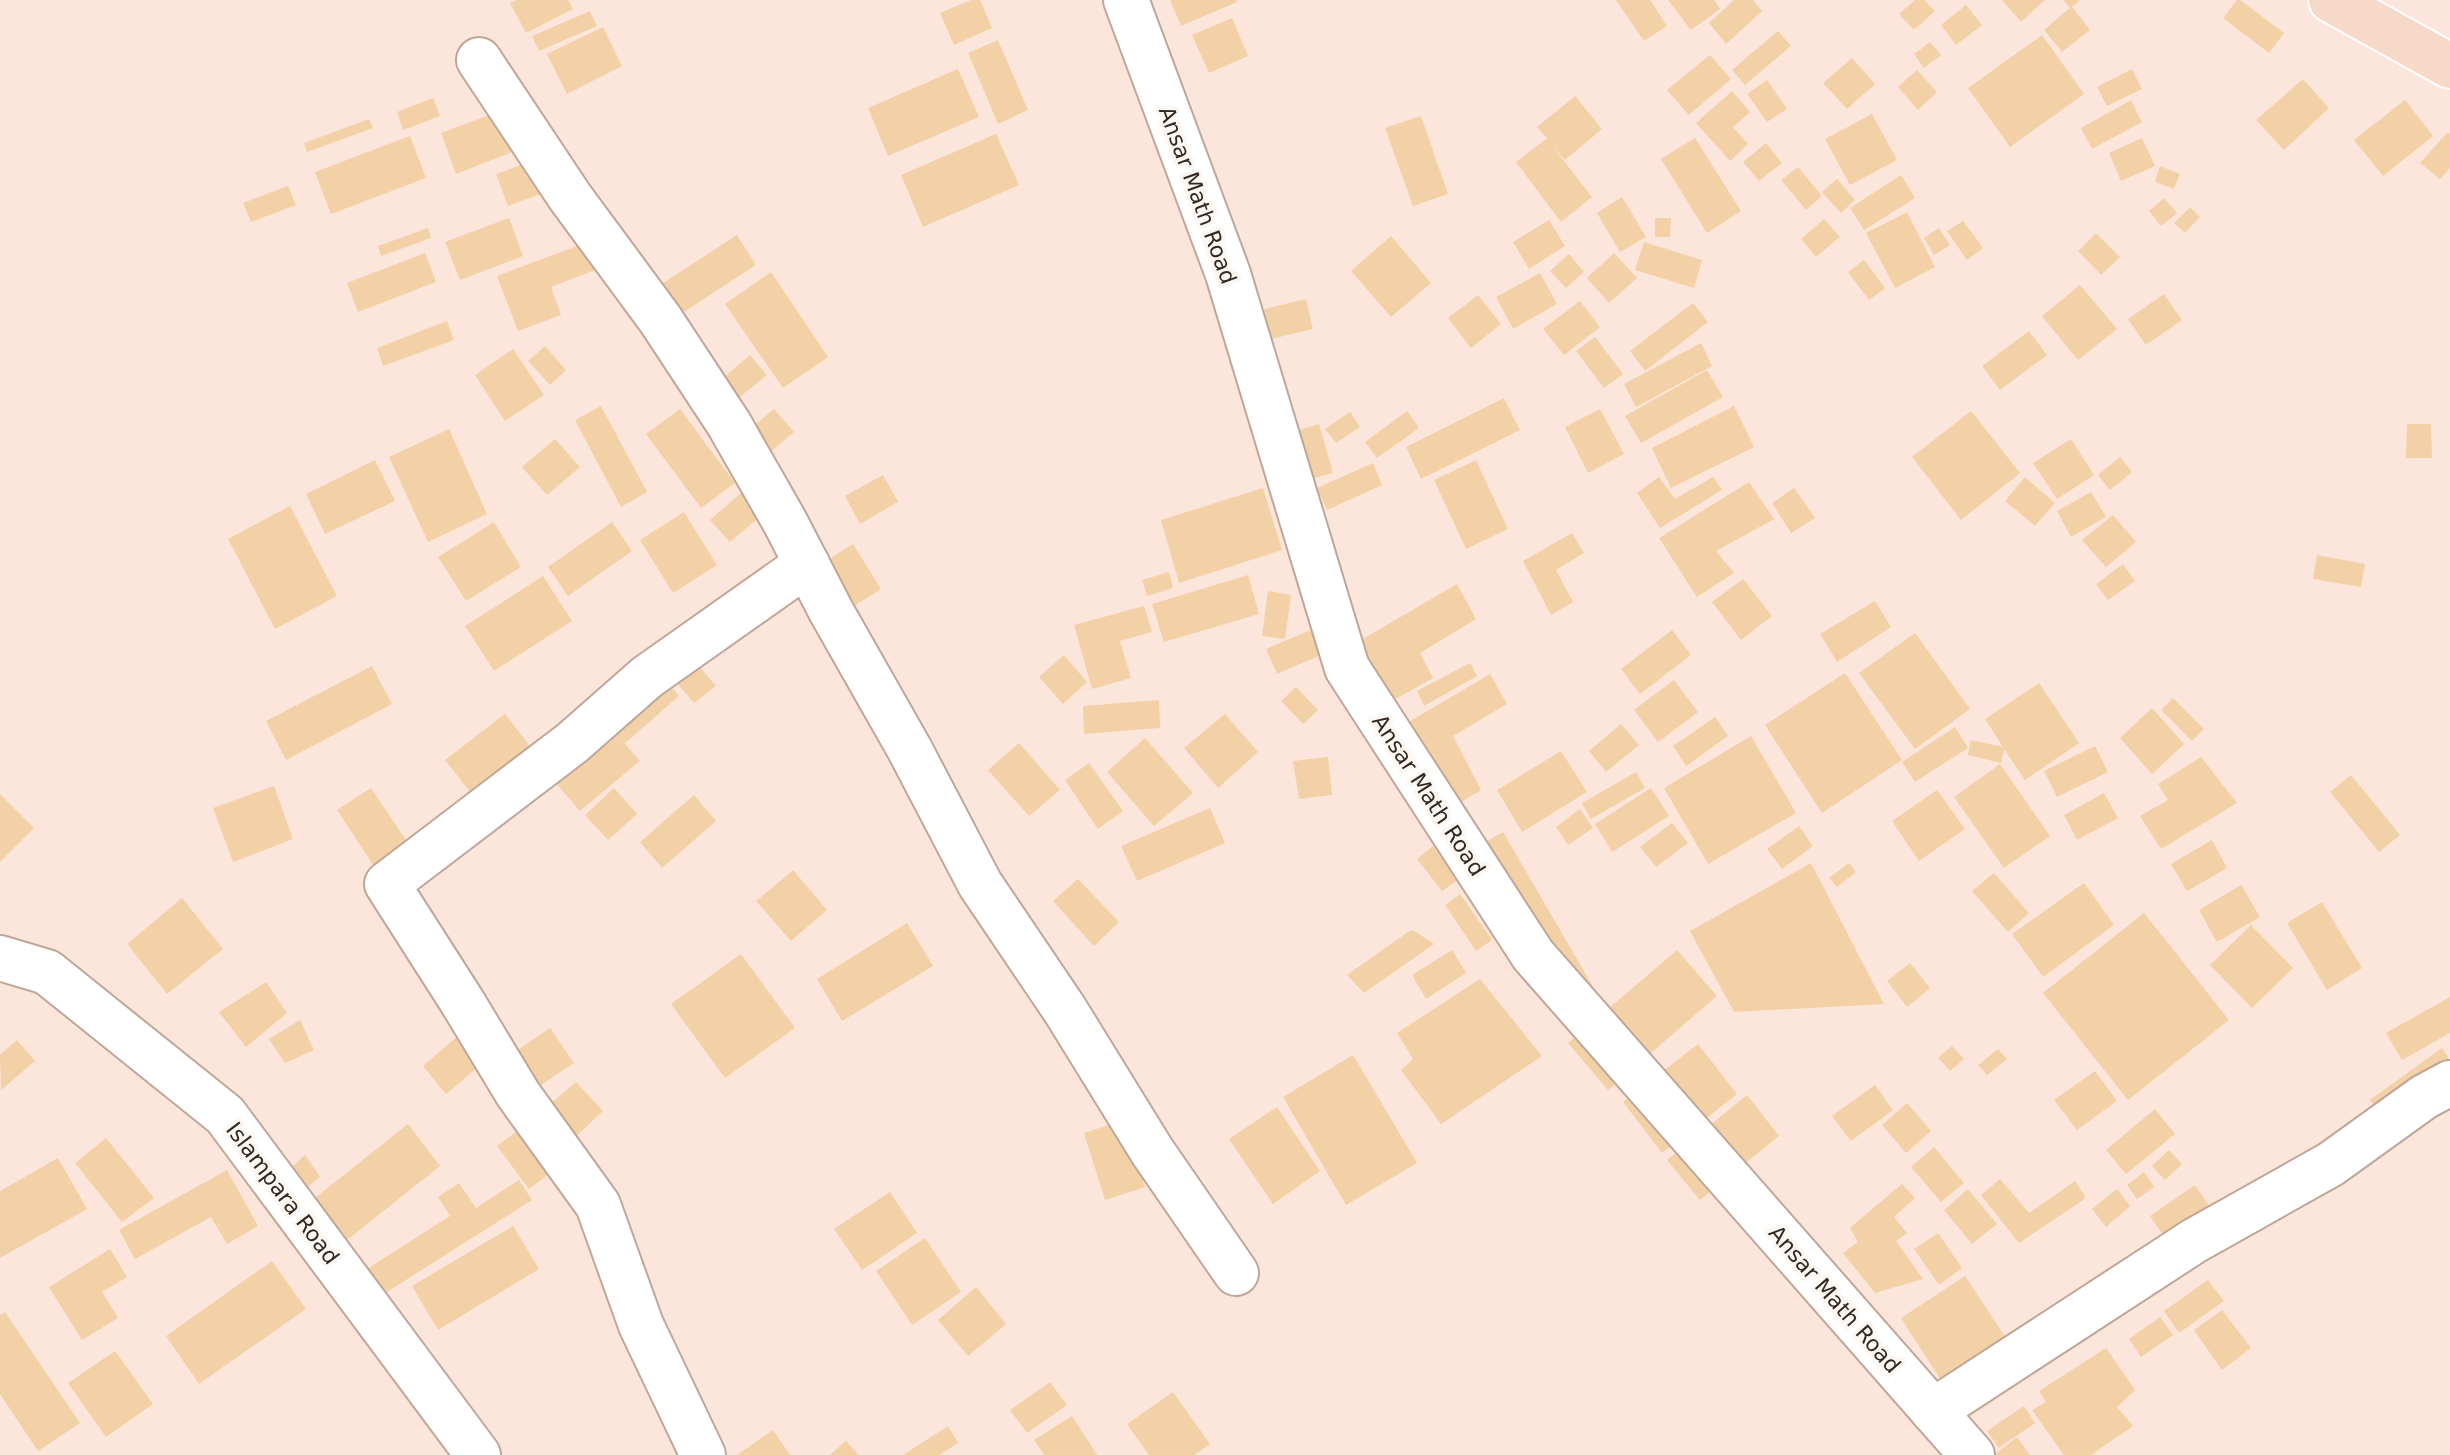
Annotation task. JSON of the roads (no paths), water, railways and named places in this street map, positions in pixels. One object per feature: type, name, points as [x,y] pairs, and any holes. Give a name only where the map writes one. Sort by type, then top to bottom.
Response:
[{"type":"main road","points":[[2331,0],[2450,66]]},
{"type":"street","name":"Ansar Math Road","points":[[1126,0],[1228,274],[1347,668],[1533,955],[1972,1455]]},
{"type":"street","points":[[479,60],[570,197],[660,319],[729,424],[910,750],[980,884],[1065,1010],[1152,1151],[1236,1273]]},
{"type":"street","points":[[703,1455],[641,1325],[598,1205],[518,1094],[387,884],[572,743],[647,677],[807,564]]},
{"type":"street","name":"Islampara Road","points":[[0,958],[47,972],[225,1115],[470,1452]]},
{"type":"street","points":[[1933,1411],[2194,1241],[2331,1164],[2424,1097],[2450,1083]]}]
